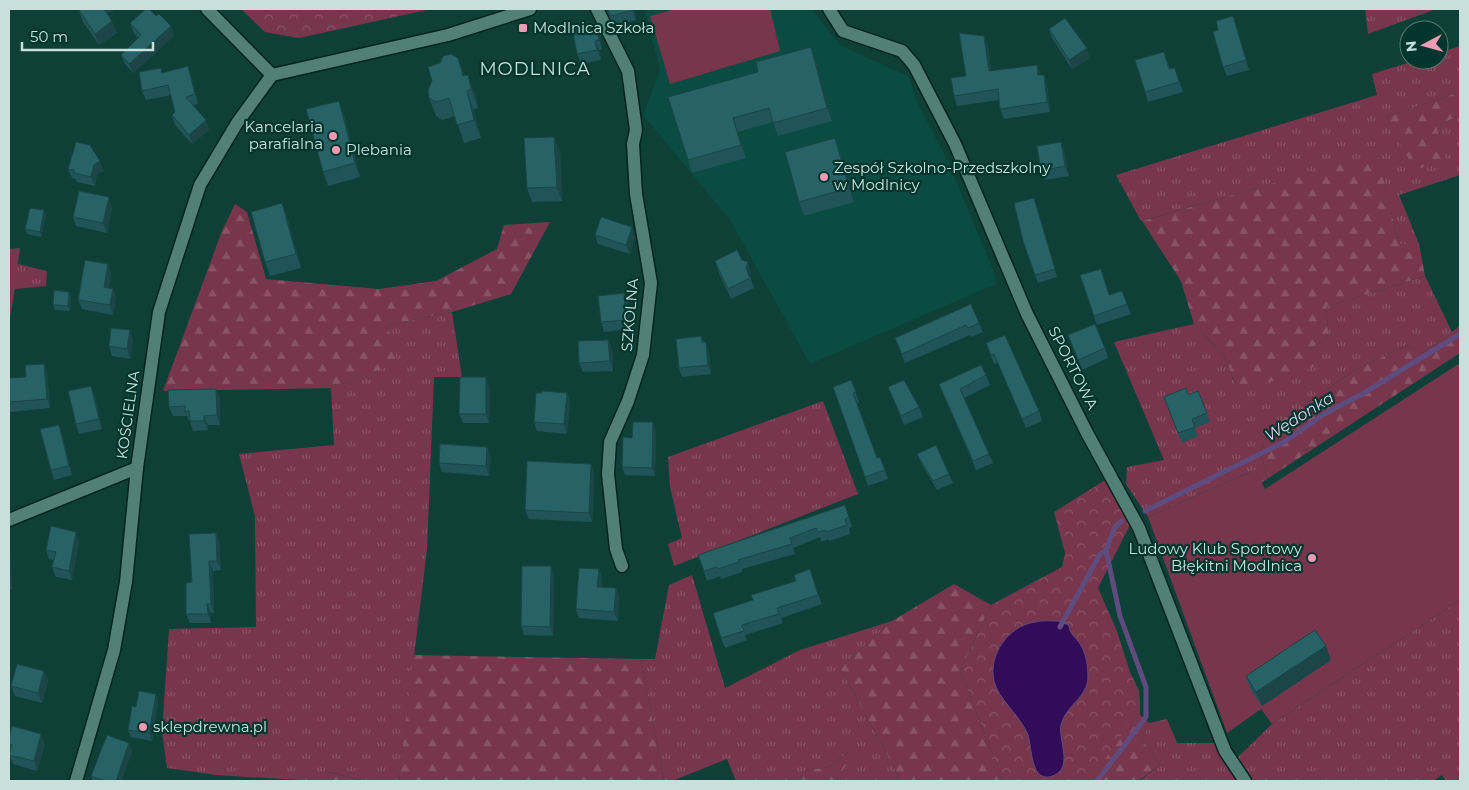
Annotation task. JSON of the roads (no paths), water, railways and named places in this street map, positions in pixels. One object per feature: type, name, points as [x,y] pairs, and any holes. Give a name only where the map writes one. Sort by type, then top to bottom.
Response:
[{"type":"street","points":[[207,9],[272,75],[448,35],[530,9]]},
{"type":"street","name":"SZKOLNA","points":[[597,9],[628,71],[636,130],[633,144],[636,194],[651,283],[643,356],[628,401],[610,442],[608,474],[616,549],[622,566]]},
{"type":"street","name":"SPORTOWA","points":[[829,9],[843,30],[902,51],[914,66],[954,144],[1028,314],[1087,433],[1139,528],[1224,751],[1245,781]]},
{"type":"street","name":"KOŚCIELNA","points":[[76,781],[114,650],[126,582],[137,468],[159,312],[200,185],[237,123],[272,75]]},
{"type":"street","points":[[9,520],[137,468]]},
{"type":"waterway","name":"Wędonka","points":[[1145,511],[1284,442],[1324,414],[1364,393],[1460,334]]},
{"type":"waterway","name":"Wędonka","points":[[1097,781],[1146,717],[1146,687],[1120,616],[1106,550],[1115,527],[1122,521]]},
{"type":"waterway","points":[[1060,627],[1100,554],[1106,550]]},
{"type":"place","name":"Modlnica Szkoła","points":[[523,28]]},
{"type":"place","name":"Kancelaria parafialna","points":[[333,136]]},
{"type":"place","name":"Plebania","points":[[336,150]]},
{"type":"place","name":"Zespół Szkolno-Przedszkolny w Modlnicy","points":[[824,177]]},
{"type":"place","name":"Ludowy Klub Sportowy Błękitni Modlnica","points":[[1312,558]]},
{"type":"place","name":"sklepdrewna.pl","points":[[143,727]]},
{"type":"district","name":"MODLNICA","points":[[535,69]]}]
